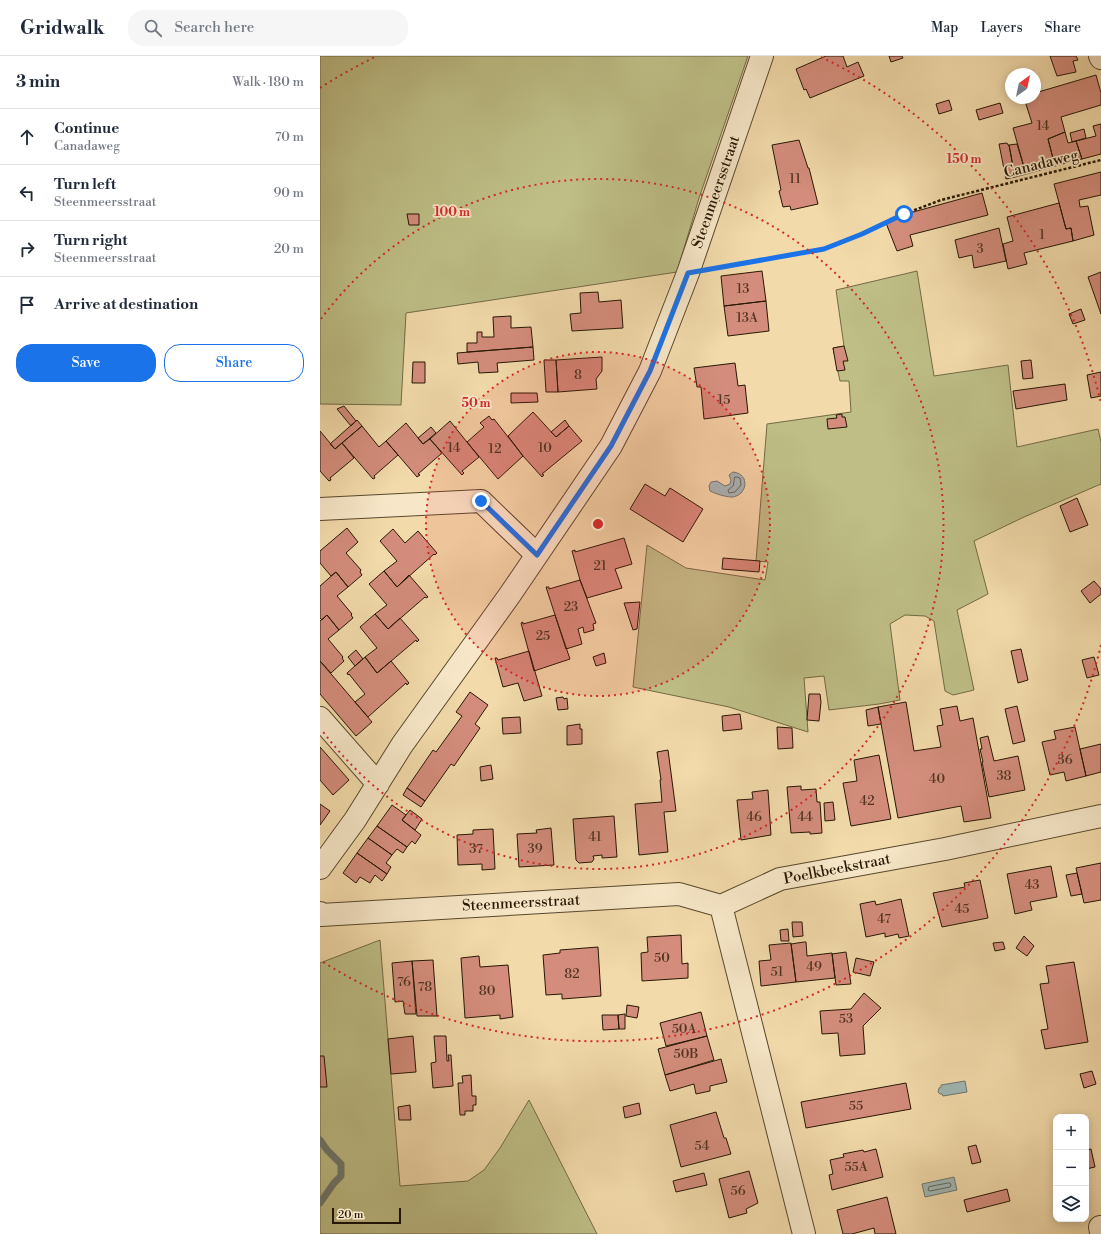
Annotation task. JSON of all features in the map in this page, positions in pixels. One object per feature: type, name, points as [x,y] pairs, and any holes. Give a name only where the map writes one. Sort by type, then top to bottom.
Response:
[{"type":"street","name":"Steenmeersstraat","points":[[320,868],[355,820],[402,745],[509,596],[611,446],[650,371],[688,273],[762,56]]},
{"type":"street","points":[[320,509],[481,501],[537,555]]},
{"type":"street","points":[[320,718],[378,784]]},
{"type":"street","name":"Poelkbeekstraat","points":[[721,906],[780,879],[945,849],[1101,816]]},
{"type":"street","name":"Steenmeersstraat","points":[[320,913],[321,915],[679,894],[721,906]]},
{"type":"street","points":[[721,906],[804,1234]]},
{"type":"path","name":"Canadaweg","points":[[688,273],[824,249],[862,234],[904,214],[941,200],[1101,160]]},
{"type":"green space","points":[[320,56],[748,56],[699,198],[677,272],[406,313],[401,405],[320,404]]},
{"type":"green space","points":[[917,271],[934,376],[1008,365],[1017,447],[1098,429],[1101,442],[1101,484],[1024,517],[974,541],[988,594],[957,610],[974,690],[953,695],[945,691],[934,621],[925,616],[905,615],[890,624],[900,700],[829,710],[824,676],[804,678],[808,732],[729,707],[633,687],[647,545],[686,568],[765,580],[768,562],[756,561],[767,424],[851,412],[849,381],[840,381],[833,348],[844,346],[836,290]]},
{"type":"green space","points":[[380,940],[400,1186],[468,1181],[484,1170],[500,1148],[529,1100],[597,1234],[320,1234],[320,963]]},
{"type":"water","points":[[733,472],[743,477],[745,481],[744,489],[741,493],[737,496],[730,497],[710,491],[709,486],[711,482],[717,481],[725,486],[730,484],[731,480],[729,475]]},
{"type":"water","points":[[965,1081],[967,1092],[943,1096],[938,1092],[941,1085]]},
{"type":"water","points":[[954,1177],[957,1190],[925,1197],[922,1184]]},
{"type":"building","points":[[826,56],[843,56],[847,67],[858,62],[864,76],[810,98],[806,89],[804,90],[796,69]]},
{"type":"building","points":[[889,56],[902,56],[903,58],[891,62]]},
{"type":"building","points":[[1050,56],[1076,56],[1078,60],[1073,61],[1076,72],[1057,76]]},
{"type":"building","points":[[1096,75],[1101,93],[1101,105],[1061,117],[1065,132],[1048,139],[1055,166],[1026,174],[1013,128],[1032,123],[1026,104],[1041,104],[1041,91]]},
{"type":"building","points":[[949,100],[952,110],[939,114],[936,104]]},
{"type":"building","points":[[1000,103],[1003,113],[979,120],[976,110]]},
{"type":"building","points":[[1101,124],[1101,154],[1082,159],[1076,141],[1096,136],[1093,126]]},
{"type":"building","points":[[1084,129],[1086,138],[1072,142],[1070,133]]},
{"type":"building","points":[[1065,132],[1068,143],[1076,141],[1082,159],[1055,166],[1048,139]]},
{"type":"building","points":[[799,140],[809,168],[818,204],[791,210],[790,206],[783,207],[772,145]]},
{"type":"building","points":[[1007,143],[1009,145],[1015,177],[1006,179],[999,144]]},
{"type":"building","points":[[1017,144],[1026,174],[1015,177],[1009,145]]},
{"type":"building","points":[[1101,172],[1101,195],[1079,200],[1080,207],[1088,206],[1094,235],[1073,241],[1071,228],[1066,229],[1054,184]]},
{"type":"building","points":[[982,193],[988,215],[910,235],[913,246],[897,251],[886,223],[906,214]]},
{"type":"building","points":[[1059,203],[1066,229],[1071,228],[1073,241],[1024,253],[1027,264],[1008,269],[1003,244],[1013,241],[1007,217]]},
{"type":"building","points":[[407,214],[419,214],[419,225],[409,225]]},
{"type":"building","points":[[999,228],[1006,261],[974,268],[972,255],[959,258],[955,240]]},
{"type":"building","points":[[762,271],[766,301],[724,306],[721,276]]},
{"type":"building","points":[[1101,272],[1101,314],[1088,277]]},
{"type":"building","points":[[598,292],[599,302],[621,300],[623,328],[572,331],[570,314],[581,313],[580,293]]},
{"type":"building","points":[[766,301],[769,331],[728,336],[724,306]]},
{"type":"building","points":[[1081,309],[1085,320],[1073,324],[1069,314]]},
{"type":"building","points":[[511,316],[511,328],[531,327],[533,347],[467,352],[467,343],[477,343],[477,332],[482,332],[482,337],[494,337],[493,317]]},
{"type":"building","points":[[844,346],[848,361],[843,361],[845,370],[837,371],[833,348]]},
{"type":"building","points":[[533,347],[534,360],[497,363],[498,372],[479,373],[478,362],[458,364],[457,353]]},
{"type":"building","points":[[602,357],[602,371],[596,379],[597,389],[558,392],[556,360]]},
{"type":"building","points":[[544,360],[556,360],[558,392],[546,392]]},
{"type":"building","points":[[1031,360],[1033,378],[1023,379],[1021,361]]},
{"type":"building","points":[[413,362],[425,362],[425,383],[412,383]]},
{"type":"building","points":[[735,363],[738,386],[745,385],[748,413],[704,419],[701,387],[697,387],[694,368]]},
{"type":"building","points":[[1101,372],[1101,396],[1091,398],[1087,375]]},
{"type":"building","points":[[1065,384],[1067,400],[1016,409],[1013,391]]},
{"type":"building","points":[[511,393],[537,393],[538,402],[511,403]]},
{"type":"building","points":[[344,406],[356,421],[351,426],[337,409]]},
{"type":"building","points":[[533,412],[556,437],[569,426],[582,441],[542,474],[544,475],[542,477],[523,456],[508,436]]},
{"type":"building","points":[[842,414],[842,417],[845,417],[847,427],[828,429],[827,419],[837,418],[836,415]]},
{"type":"building","points":[[489,416],[492,420],[494,419],[523,456],[498,479],[467,442],[484,427],[480,423]]},
{"type":"building","points":[[357,420],[362,426],[335,449],[330,444]]},
{"type":"building","points":[[565,420],[569,426],[556,437],[551,432]]},
{"type":"building","points":[[450,421],[479,457],[462,471],[464,473],[462,475],[430,439]]},
{"type":"building","points":[[406,423],[423,444],[430,439],[442,453],[418,474],[420,475],[417,477],[386,441]]},
{"type":"building","points":[[362,426],[379,447],[386,441],[398,455],[374,476],[375,478],[373,479],[342,443]]},
{"type":"building","points":[[431,427],[436,433],[423,444],[418,438]]},
{"type":"building","points":[[320,431],[335,449],[342,443],[354,458],[330,478],[331,480],[329,481],[320,471]]},
{"type":"building","points":[[645,484],[665,496],[670,488],[703,509],[683,542],[630,509]]},
{"type":"building","points":[[1077,498],[1088,525],[1070,532],[1060,506]]},
{"type":"building","points":[[347,528],[358,542],[346,553],[361,570],[360,572],[362,575],[348,587],[336,572],[331,576],[320,563],[320,551]]},
{"type":"building","points":[[393,529],[405,543],[418,531],[437,553],[397,587],[384,571],[397,561],[380,541]]},
{"type":"building","points":[[624,538],[632,564],[615,569],[622,588],[587,598],[572,551],[575,550],[575,552]]},
{"type":"building","points":[[723,558],[760,561],[759,572],[722,569]]},
{"type":"building","points":[[384,571],[397,587],[409,575],[428,597],[425,597],[388,629],[375,614],[387,605],[369,584]]},
{"type":"building","points":[[336,572],[348,587],[337,596],[352,614],[351,615],[353,618],[339,630],[327,615],[322,620],[320,618],[320,586]]},
{"type":"building","points":[[580,580],[596,623],[593,624],[594,630],[584,633],[583,627],[578,629],[582,644],[566,649],[546,587],[549,587],[549,589]]},
{"type":"building","points":[[1094,581],[1101,589],[1101,594],[1090,603],[1081,591]]},
{"type":"building","points":[[640,602],[637,629],[633,630],[624,603]]},
{"type":"building","points":[[375,614],[388,629],[400,618],[419,640],[417,642],[416,640],[377,673],[365,657],[377,648],[360,627]]},
{"type":"building","points":[[327,615],[339,630],[328,639],[343,657],[342,658],[344,661],[331,673],[320,661],[320,621]]},
{"type":"building","points":[[555,615],[570,659],[534,671],[521,623],[523,622],[523,624]]},
{"type":"building","points":[[1021,649],[1028,680],[1018,683],[1011,651]]},
{"type":"building","points":[[356,650],[363,659],[355,666],[348,657]]},
{"type":"building","points":[[529,651],[542,696],[524,701],[518,683],[503,687],[495,658],[498,660]]},
{"type":"building","points":[[604,653],[606,663],[596,666],[593,657]]},
{"type":"building","points":[[365,657],[377,673],[391,661],[409,683],[407,685],[406,683],[368,717],[355,702],[365,694],[347,673]]},
{"type":"building","points":[[1094,657],[1099,675],[1087,678],[1082,660]]},
{"type":"building","points":[[320,661],[372,722],[356,736],[320,694]]},
{"type":"building","points":[[470,692],[488,705],[475,724],[480,728],[454,766],[451,764],[425,801],[407,788],[433,750],[436,752],[462,716],[456,712]]},
{"type":"building","points":[[809,694],[820,694],[821,702],[819,721],[807,720]]},
{"type":"building","points":[[563,697],[564,699],[567,698],[568,709],[558,710],[556,698]]},
{"type":"building","points":[[906,702],[914,751],[941,747],[937,726],[943,725],[940,709],[957,706],[960,721],[973,718],[991,818],[964,822],[961,806],[898,818],[878,707]]},
{"type":"building","points":[[1017,706],[1025,741],[1013,744],[1005,709]]},
{"type":"building","points":[[878,707],[881,724],[868,726],[866,710]]},
{"type":"building","points":[[740,714],[742,729],[723,731],[722,716]]},
{"type":"building","points":[[520,717],[521,733],[503,734],[502,718]]},
{"type":"building","points":[[580,724],[580,729],[582,729],[582,744],[567,745],[567,726]]},
{"type":"building","points":[[777,727],[792,728],[793,748],[778,749]]},
{"type":"building","points":[[1075,727],[1086,776],[1066,781],[1064,772],[1050,775],[1042,742],[1056,739],[1054,731]]},
{"type":"building","points":[[988,736],[994,761],[1018,756],[1025,790],[989,797],[980,749],[982,749],[980,738]]},
{"type":"building","points":[[1101,744],[1101,772],[1086,776],[1080,749]]},
{"type":"building","points":[[320,747],[349,780],[333,795],[320,780]]},
{"type":"building","points":[[668,750],[676,811],[664,812],[668,852],[639,855],[635,804],[662,802],[657,752]]},
{"type":"building","points":[[879,755],[891,819],[851,826],[843,783],[857,781],[854,760]]},
{"type":"building","points":[[491,765],[493,779],[481,781],[480,767]]},
{"type":"building","points":[[801,786],[801,790],[816,789],[817,802],[820,802],[822,833],[791,833],[787,787]]},
{"type":"building","points":[[407,788],[425,801],[421,807],[403,795]]},
{"type":"building","points":[[768,790],[771,835],[741,840],[737,800],[753,799],[752,792]]},
{"type":"building","points":[[833,802],[835,820],[825,821],[824,803]]},
{"type":"building","points":[[320,804],[330,811],[320,825]]},
{"type":"building","points":[[392,805],[406,815],[402,820],[421,835],[415,844],[412,841],[407,847],[377,826]]},
{"type":"building","points":[[410,810],[422,819],[415,830],[402,820]]},
{"type":"building","points":[[614,816],[617,857],[602,858],[602,855],[593,856],[594,859],[592,862],[579,863],[576,860],[573,819]]},
{"type":"building","points":[[377,826],[407,847],[403,853],[397,849],[392,855],[368,838]]},
{"type":"building","points":[[551,828],[554,865],[519,867],[517,834],[537,833],[536,830]]},
{"type":"building","points":[[493,829],[495,869],[482,870],[482,864],[458,865],[457,835],[473,834],[473,830]]},
{"type":"building","points":[[368,838],[392,855],[386,863],[391,867],[387,874],[357,853]]},
{"type":"building","points":[[357,853],[387,874],[382,881],[375,875],[370,883],[360,877],[356,883],[343,873]]},
{"type":"building","points":[[1101,863],[1101,900],[1084,903],[1076,868]]},
{"type":"building","points":[[1051,866],[1057,897],[1030,902],[1032,910],[1015,914],[1007,874]]},
{"type":"building","points":[[1077,873],[1082,894],[1071,896],[1066,875]]},
{"type":"building","points":[[980,880],[988,918],[942,927],[933,893],[965,887],[964,883]]},
{"type":"building","points":[[901,899],[909,936],[899,938],[898,934],[885,937],[885,933],[866,937],[860,904],[875,901],[876,905]]},
{"type":"building","points":[[792,922],[802,922],[803,936],[793,937]]},
{"type":"building","points":[[788,929],[789,941],[781,941],[780,930]]},
{"type":"building","points":[[681,935],[682,964],[688,963],[688,978],[642,981],[641,953],[648,952],[647,937]]},
{"type":"building","points":[[1024,936],[1034,946],[1027,956],[1016,948]]},
{"type":"building","points":[[806,942],[807,956],[832,953],[835,978],[796,982],[791,944]]},
{"type":"building","points":[[1003,942],[1005,949],[995,951],[993,943]]},
{"type":"building","points":[[791,943],[796,982],[761,986],[759,961],[771,960],[769,945]]},
{"type":"building","points":[[598,947],[601,996],[562,999],[562,994],[546,995],[543,955],[560,953],[560,950]]},
{"type":"building","points":[[846,952],[851,984],[836,985],[832,954]]},
{"type":"building","points":[[479,956],[480,967],[508,965],[513,1017],[500,1019],[500,1015],[465,1018],[461,958]]},
{"type":"building","points":[[856,958],[874,962],[870,976],[853,972]]},
{"type":"building","points":[[433,960],[437,1016],[417,1016],[412,961]]},
{"type":"building","points":[[412,961],[416,1014],[405,1014],[403,1001],[395,1002],[392,963]]},
{"type":"building","points":[[1074,962],[1088,1042],[1045,1049],[1041,1030],[1048,1029],[1040,984],[1049,983],[1046,966]]},
{"type":"building","points":[[864,993],[881,1008],[863,1026],[865,1054],[840,1056],[838,1033],[822,1034],[820,1011],[851,1009]]},
{"type":"building","points":[[627,1005],[639,1007],[637,1018],[626,1016]]},
{"type":"building","points":[[701,1012],[707,1036],[666,1046],[660,1023]]},
{"type":"building","points":[[625,1014],[625,1029],[619,1029],[618,1015]]},
{"type":"building","points":[[602,1015],[618,1015],[619,1029],[603,1030]]},
{"type":"building","points":[[413,1036],[416,1072],[391,1074],[388,1039]]},
{"type":"building","points":[[434,1036],[446,1036],[447,1061],[449,1061],[448,1055],[451,1055],[453,1086],[433,1088],[431,1063],[436,1062]]},
{"type":"building","points":[[707,1036],[714,1060],[665,1075],[658,1049]]},
{"type":"building","points":[[320,1056],[324,1056],[327,1087],[320,1087]]},
{"type":"building","points":[[721,1059],[727,1082],[710,1086],[710,1091],[696,1094],[694,1084],[670,1091],[665,1075]]},
{"type":"building","points":[[1092,1071],[1096,1084],[1084,1088],[1080,1074]]},
{"type":"building","points":[[471,1075],[472,1096],[476,1096],[476,1105],[473,1105],[473,1111],[465,1111],[465,1115],[460,1115],[458,1083],[463,1083],[462,1076]]},
{"type":"building","points":[[906,1083],[911,1109],[806,1128],[801,1102]]},
{"type":"building","points":[[639,1103],[641,1114],[625,1118],[623,1107]]},
{"type":"building","points":[[410,1105],[411,1120],[399,1120],[398,1107]]},
{"type":"building","points":[[716,1112],[724,1138],[726,1138],[731,1154],[681,1167],[670,1125]]},
{"type":"building","points":[[976,1145],[981,1162],[972,1164],[968,1147]]},
{"type":"building","points":[[876,1149],[883,1177],[832,1190],[829,1175],[833,1174],[830,1160],[844,1157],[843,1154]]},
{"type":"building","points":[[1091,1149],[1095,1167],[1089,1168],[1089,1150]]},
{"type":"building","points":[[749,1171],[758,1203],[746,1209],[747,1213],[729,1218],[719,1179]]},
{"type":"building","points":[[704,1173],[707,1185],[676,1192],[673,1181]]},
{"type":"building","points":[[1007,1189],[1010,1201],[967,1212],[964,1200]]},
{"type":"building","points":[[887,1197],[896,1234],[875,1234],[874,1228],[852,1234],[843,1234],[837,1210]]},
{"type":"waterway","points":[[320,1140],[327,1150],[341,1164],[341,1176],[334,1183],[320,1203]]},
{"type":"route","points":[[481,501],[537,555],[611,446],[650,371],[688,273],[824,249],[862,234],[904,214]]}]
